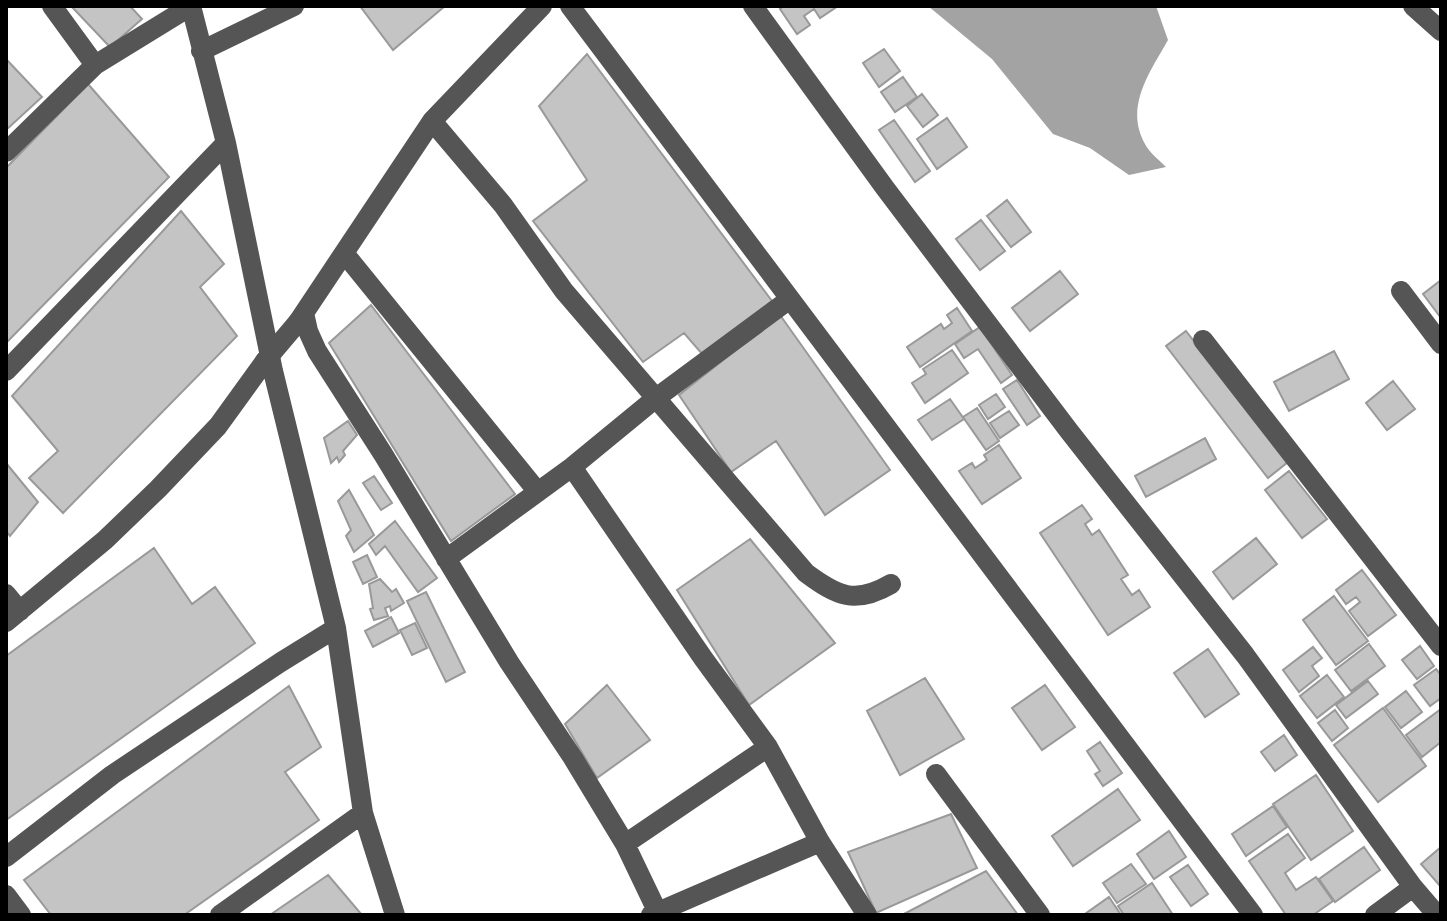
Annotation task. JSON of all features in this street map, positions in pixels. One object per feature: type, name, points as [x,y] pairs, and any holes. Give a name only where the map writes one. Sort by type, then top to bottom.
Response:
[{"type":"street","points":[[52,6],[95,65]]},
{"type":"street","points":[[6,152],[95,65],[191,6],[226,143],[273,371],[336,628],[363,813],[395,915]]},
{"type":"street","points":[[201,51],[294,6]]},
{"type":"street","points":[[6,594],[13,616],[105,540],[218,426],[301,317],[432,121],[542,6]]},
{"type":"street","points":[[570,6],[1253,915]]},
{"type":"street","points":[[753,6],[903,213],[1245,655],[1413,887],[1437,915]]},
{"type":"street","points":[[1413,6],[1441,31]]},
{"type":"street","points":[[432,121],[503,205],[564,291],[806,573],[829,589],[856,598],[891,584]]},
{"type":"street","points":[[6,371],[226,143]]},
{"type":"street","points":[[344,253],[538,492]]},
{"type":"street","points":[[1401,291],[1441,344]]},
{"type":"street","points":[[446,559],[572,467],[656,398],[790,299]]},
{"type":"street","points":[[301,317],[317,351],[625,844],[656,914],[820,842]]},
{"type":"street","points":[[1203,340],[1441,646]]},
{"type":"street","points":[[572,467],[768,747],[820,842],[867,915]]},
{"type":"street","points":[[6,857],[112,775],[336,628]]},
{"type":"street","points":[[625,844],[768,747]]},
{"type":"street","points":[[936,774],[1040,915]]},
{"type":"street","points":[[220,915],[363,813]]},
{"type":"street","points":[[1375,915],[1413,887]]},
{"type":"street","points":[[6,895],[21,915]]},
{"type":"shaded area","points":[[928,6],[1156,6],[1168,40],[1142,90],[1137,117],[1145,144],[1166,167],[1129,175],[1090,148],[1053,134],[992,59]]},
{"type":"building","points":[[71,6],[130,6],[142,19],[110,47]]},
{"type":"building","points":[[360,6],[445,6],[393,50]]},
{"type":"building","points":[[784,6],[835,8],[820,18],[814,9],[804,16],[810,25],[797,34],[780,9]]},
{"type":"building","points":[[884,49],[900,71],[879,87],[863,63]]},
{"type":"building","points":[[587,54],[772,301],[703,355],[684,333],[643,362],[533,221],[587,180],[539,106]]},
{"type":"building","points":[[6,59],[42,97],[6,130]]},
{"type":"building","points":[[903,77],[917,97],[895,112],[881,92]]},
{"type":"building","points":[[88,84],[169,177],[6,343],[6,168]]},
{"type":"building","points":[[922,94],[938,115],[923,127],[907,106]]},
{"type":"building","points":[[947,118],[967,147],[937,169],[917,139]]},
{"type":"building","points":[[894,120],[930,171],[915,182],[879,130]]},
{"type":"building","points":[[1007,200],[1031,232],[1011,247],[987,216]]},
{"type":"building","points":[[181,211],[224,264],[200,287],[237,336],[63,513],[29,478],[58,451],[12,396]]},
{"type":"building","points":[[981,220],[1005,251],[980,270],[956,239]]},
{"type":"building","points":[[1060,271],[1078,294],[1030,331],[1012,308]]},
{"type":"building","points":[[1441,280],[1441,318],[1423,294]]},
{"type":"building","points":[[371,305],[515,494],[451,541],[329,343]]},
{"type":"building","points":[[957,308],[972,331],[920,367],[907,347],[941,324],[944,329],[952,323],[947,315]]},
{"type":"building","points":[[780,315],[890,470],[825,515],[776,441],[731,472],[679,395]]},
{"type":"building","points":[[980,327],[1012,375],[1001,383],[978,349],[964,358],[955,344]]},
{"type":"building","points":[[1186,331],[1288,462],[1268,478],[1166,346]]},
{"type":"building","points":[[952,350],[968,373],[925,403],[912,383],[926,374],[923,369]]},
{"type":"building","points":[[1334,351],[1349,379],[1289,411],[1274,382]]},
{"type":"building","points":[[1017,380],[1040,416],[1027,425],[1003,389]]},
{"type":"building","points":[[1393,381],[1415,409],[1387,430],[1366,403]]},
{"type":"building","points":[[996,394],[1005,407],[988,419],[979,405]]},
{"type":"building","points":[[950,399],[964,419],[932,440],[918,420]]},
{"type":"building","points":[[977,408],[999,441],[986,450],[963,417]]},
{"type":"building","points":[[1009,411],[1019,425],[1000,438],[990,423]]},
{"type":"building","points":[[348,421],[357,435],[343,451],[345,455],[339,462],[337,457],[331,463],[324,438]]},
{"type":"building","points":[[1205,438],[1216,459],[1146,497],[1135,476]]},
{"type":"building","points":[[999,445],[1021,478],[982,504],[959,471],[972,463],[975,468],[987,460],[984,455]]},
{"type":"building","points":[[6,463],[38,502],[10,536],[6,531]]},
{"type":"building","points":[[1289,471],[1327,519],[1302,538],[1265,490]]},
{"type":"building","points":[[374,476],[392,503],[381,510],[363,483]]},
{"type":"building","points":[[349,490],[374,535],[354,552],[346,536],[351,530],[338,501]]},
{"type":"building","points":[[1082,505],[1092,519],[1085,524],[1092,535],[1099,530],[1128,575],[1121,579],[1132,595],[1139,590],[1150,607],[1108,635],[1040,533]]},
{"type":"building","points":[[395,521],[437,578],[418,592],[385,546],[376,555],[369,544]]},
{"type":"building","points":[[1256,538],[1277,564],[1233,599],[1213,572]]},
{"type":"building","points":[[750,539],[835,643],[749,705],[677,590]]},
{"type":"building","points":[[154,548],[192,604],[215,587],[255,643],[6,820],[6,656]]},
{"type":"building","points":[[367,555],[377,577],[363,584],[353,562]]},
{"type":"building","points":[[1362,570],[1396,615],[1368,636],[1349,611],[1360,602],[1356,597],[1346,604],[1336,590]]},
{"type":"building","points":[[380,579],[392,592],[396,589],[404,603],[391,611],[390,606],[385,608],[388,616],[374,620],[370,609],[373,608],[369,584]]},
{"type":"building","points":[[426,592],[465,672],[446,682],[407,601]]},
{"type":"building","points":[[1334,596],[1368,641],[1336,665],[1303,620]]},
{"type":"building","points":[[391,617],[399,633],[373,647],[365,631]]},
{"type":"building","points":[[415,623],[427,648],[412,655],[400,630]]},
{"type":"building","points":[[1369,644],[1385,666],[1351,691],[1335,670]]},
{"type":"building","points":[[1420,646],[1434,666],[1417,679],[1402,660]]},
{"type":"building","points":[[1313,647],[1322,658],[1312,666],[1319,676],[1299,692],[1283,670]]},
{"type":"building","points":[[1208,649],[1239,694],[1205,717],[1174,673]]},
{"type":"building","points":[[1436,669],[1441,675],[1441,698],[1430,706],[1414,685]]},
{"type":"building","points":[[1327,675],[1344,697],[1317,718],[1300,696]]},
{"type":"building","points":[[925,678],[964,739],[900,775],[867,711]]},
{"type":"building","points":[[1368,681],[1378,694],[1346,718],[1336,705]]},
{"type":"building","points":[[607,685],[650,740],[597,778],[565,724]]},
{"type":"building","points":[[1045,685],[1075,727],[1042,750],[1012,708]]},
{"type":"building","points":[[289,686],[321,747],[285,772],[319,820],[184,915],[51,915],[24,880]]},
{"type":"building","points":[[1406,691],[1422,712],[1401,728],[1385,707]]},
{"type":"building","points":[[1383,708],[1426,766],[1378,802],[1334,745]]},
{"type":"building","points":[[1441,709],[1441,742],[1422,757],[1406,735]]},
{"type":"building","points":[[1335,710],[1348,728],[1332,741],[1318,723]]},
{"type":"building","points":[[1284,735],[1297,755],[1275,771],[1261,752]]},
{"type":"building","points":[[1100,742],[1122,773],[1103,786],[1095,774],[1100,771],[1087,751]]},
{"type":"building","points":[[1316,775],[1353,831],[1311,860],[1273,804]]},
{"type":"building","points":[[1118,789],[1140,820],[1073,866],[1052,836]]},
{"type":"building","points":[[1273,806],[1287,827],[1246,856],[1232,834]]},
{"type":"building","points":[[951,814],[977,868],[876,913],[848,852]]},
{"type":"building","points":[[1169,831],[1186,857],[1154,879],[1137,854]]},
{"type":"building","points":[[1288,834],[1305,858],[1285,873],[1296,890],[1316,877],[1333,901],[1313,915],[1286,915],[1249,861]]},
{"type":"building","points":[[1364,847],[1380,870],[1335,902],[1319,879]]},
{"type":"building","points":[[1441,847],[1441,887],[1421,864]]},
{"type":"building","points":[[1131,864],[1146,884],[1117,903],[1103,883]]},
{"type":"building","points":[[1188,865],[1208,894],[1191,906],[1170,877]]},
{"type":"building","points":[[986,871],[1018,915],[902,915]]},
{"type":"building","points":[[328,875],[362,915],[270,915]]},
{"type":"building","points":[[1152,883],[1173,915],[1124,915],[1118,906]]},
{"type":"building","points":[[1109,897],[1121,915],[1085,914]]}]
